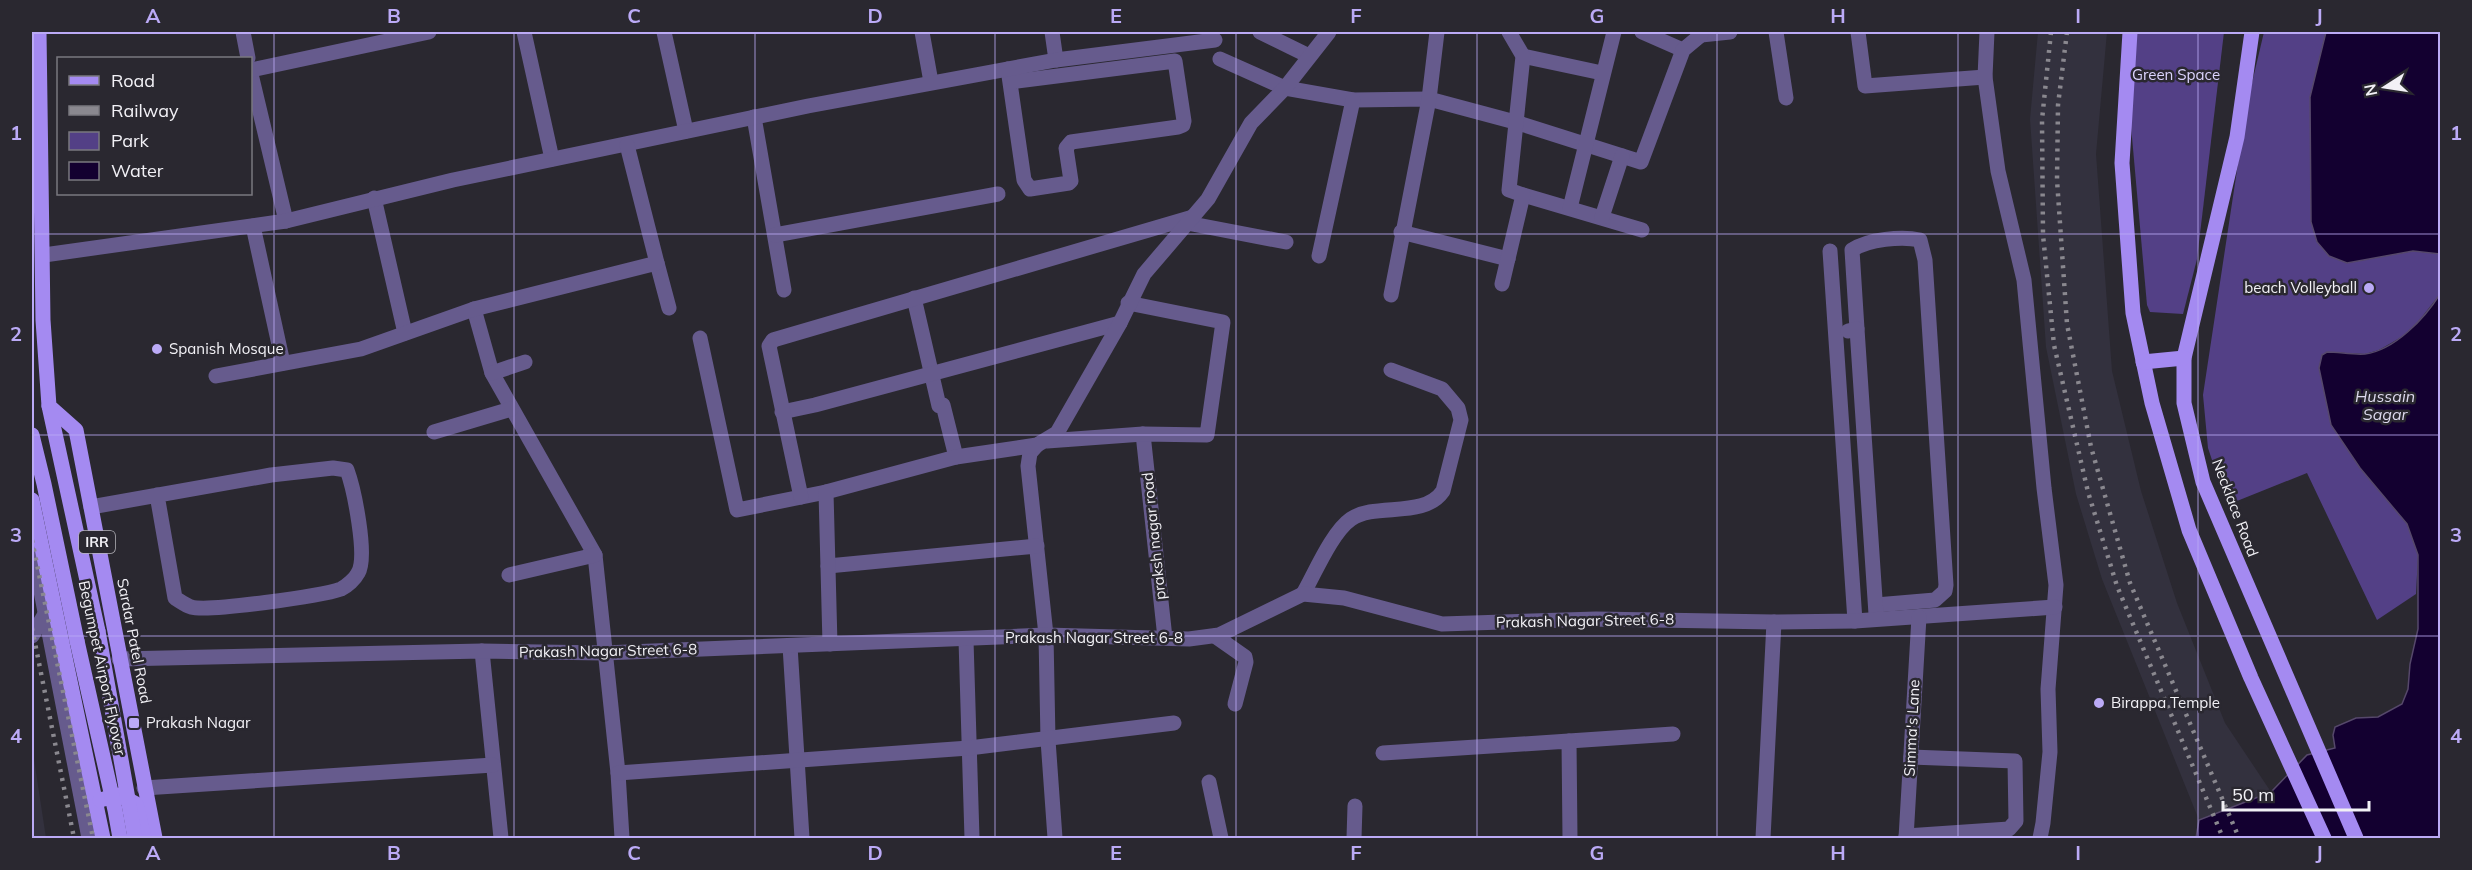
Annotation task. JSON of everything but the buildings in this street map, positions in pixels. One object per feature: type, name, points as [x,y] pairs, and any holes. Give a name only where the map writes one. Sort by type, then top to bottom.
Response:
[{"type":"main road","name":"IRR","points":[[39,32],[44,255],[43,320],[48,406]]},
{"type":"main road","points":[[2130,32],[2122,163],[2133,313],[2152,403],[2189,530],[2251,678],[2324,838]]},
{"type":"main road","name":"Necklace Road","points":[[2252,32],[2236,137],[2184,358],[2184,403],[2203,482],[2356,838]]},
{"type":"main road","points":[[2143,362],[2184,358]]},
{"type":"main road","name":"Begumpet Airport Flyover","points":[[48,406],[98,631],[135,838]]},
{"type":"main road","name":"Sardar Patel Road","points":[[48,406],[76,430],[155,838]]},
{"type":"main road","name":"Begumpet Airport Flyover","points":[[32,435],[120,838]]},
{"type":"main road","points":[[32,500],[95,804],[95,833]]},
{"type":"main road","points":[[95,804],[104,798],[119,795],[136,804],[144,838]]},
{"type":"street","points":[[243,32],[248,57]]},
{"type":"street","points":[[252,70],[388,36],[429,32]]},
{"type":"street","points":[[525,32],[552,159]]},
{"type":"street","points":[[664,32],[686,131]]},
{"type":"street","points":[[922,32],[932,82]]},
{"type":"street","points":[[1052,32],[1056,60]]},
{"type":"street","points":[[1260,32],[1309,56]]},
{"type":"street","points":[[1055,838],[1048,740],[1046,635],[1028,466],[1030,453],[1063,425],[1120,323],[1144,274],[1208,200],[1251,123],[1285,88],[1329,32]]},
{"type":"street","points":[[1391,295],[1401,232],[1429,99],[1437,32]]},
{"type":"street","points":[[1509,32],[1523,56],[1509,190],[1642,230]]},
{"type":"street","points":[[1570,208],[1614,32]]},
{"type":"street","points":[[1642,32],[1683,50]]},
{"type":"street","points":[[1220,59],[1285,88],[1353,100],[1429,99],[1515,122],[1641,162],[1683,50],[1701,33],[1730,32]]},
{"type":"street","points":[[1776,32],[1786,98]]},
{"type":"street","points":[[1858,32],[1866,86],[1985,77]]},
{"type":"street","points":[[1987,32],[1985,77],[1998,171],[2024,280],[2044,488],[2056,585],[2050,639],[2048,689],[2049,762],[2040,838]]},
{"type":"street","points":[[1009,75],[1056,60],[1215,39]]},
{"type":"street","points":[[1009,75],[1024,180],[1030,189],[1069,183],[1071,181],[1066,148],[1071,142],[1183,125],[1173,44]]},
{"type":"street","points":[[1523,56],[1602,73]]},
{"type":"street","points":[[44,255],[286,221],[374,198],[552,159],[932,82],[1176,61]]},
{"type":"street","points":[[252,78],[286,221]]},
{"type":"street","points":[[1319,256],[1353,100]]},
{"type":"street","points":[[754,117],[784,290]]},
{"type":"street","points":[[627,145],[669,308]]},
{"type":"street","points":[[1602,217],[1622,156]]},
{"type":"street","points":[[775,235],[998,194]]},
{"type":"street","points":[[1502,284],[1522,195]]},
{"type":"street","points":[[374,198],[405,333]]},
{"type":"street","points":[[801,497],[769,346],[773,340],[1190,220],[1286,242]]},
{"type":"street","points":[[253,226],[283,363]]},
{"type":"street","points":[[1401,232],[1508,259]]},
{"type":"street","points":[[1886,240],[1920,240],[1925,260],[1946,585],[1945,591],[1935,600],[1876,612],[1857,329],[1852,250],[1886,240]]},
{"type":"street","points":[[1830,251],[1855,621]]},
{"type":"street","points":[[216,376],[361,349],[474,309],[657,263]]},
{"type":"street","points":[[914,298],[930,373],[939,406],[943,405],[956,457]]},
{"type":"street","points":[[700,338],[737,510],[826,492],[956,457],[1042,443],[1143,434],[1207,435],[1223,322],[1128,303]]},
{"type":"street","points":[[474,309],[492,373],[595,555],[618,773],[622,838]]},
{"type":"street","points":[[782,412],[1120,323]]},
{"type":"street","points":[[1836,333],[1857,329]]},
{"type":"street","points":[[492,373],[525,362]]},
{"type":"street","points":[[1303,594],[1340,530],[1349,520],[1363,515],[1428,504],[1438,498],[1443,491],[1461,420],[1458,408],[1442,389],[1391,370]]},
{"type":"street","points":[[434,432],[511,409]]},
{"type":"street","name":"praksh nagar road","points":[[1143,434],[1165,638]]},
{"type":"street","points":[[91,507],[157,495],[271,475],[333,468],[347,470],[354,488],[362,561],[358,574],[345,587],[323,595],[211,608],[191,607],[175,598],[157,495]]},
{"type":"street","points":[[826,492],[830,644]]},
{"type":"street","points":[[32,544],[45,614],[95,833]]},
{"type":"street","points":[[828,566],[1037,546]]},
{"type":"street","points":[[509,575],[595,555]]},
{"type":"street","name":"Prakash Nagar Street 6-8","points":[[119,659],[482,651],[604,653],[1046,635],[1165,638],[1215,636],[1303,594],[1344,598],[1442,624],[1596,619],[1855,621],[1876,612],[1919,617],[2055,607]]},
{"type":"street","points":[[32,636],[45,614]]},
{"type":"street","name":"Simma's Lane","points":[[1906,837],[1919,617]]},
{"type":"street","points":[[1763,838],[1774,622]]},
{"type":"street","points":[[1215,636],[1245,657],[1246,662],[1235,704]]},
{"type":"street","points":[[966,640],[972,838]]},
{"type":"street","points":[[790,646],[802,838]]},
{"type":"street","points":[[482,651],[501,838]]},
{"type":"street","points":[[618,773],[969,748],[1174,723]]},
{"type":"street","points":[[1383,753],[1673,734]]},
{"type":"street","points":[[1569,741],[1570,838]]},
{"type":"street","points":[[1906,837],[2009,829],[2016,821],[2015,761],[1911,757]]},
{"type":"street","points":[[144,788],[493,765]]},
{"type":"street","points":[[1209,782],[1221,838]]},
{"type":"street","points":[[1354,838],[1355,806]]},
{"type":"shaded area","points":[[2038,32],[2107,32],[2096,154],[2112,371],[2141,491],[2177,603],[2225,723],[2271,792],[2199,820],[2102,579],[2076,494],[2046,347],[2030,119]]},
{"type":"shaded area","points":[[32,746],[46,838],[32,838]]},
{"type":"green space","name":"Green Space","points":[[2136,32],[2224,32],[2197,259],[2183,314],[2150,312],[2147,305],[2131,126]]},
{"type":"green space","points":[[2264,32],[2326,32],[2310,97],[2347,263],[2413,251],[2440,254],[2440,294],[2410,332],[2379,350],[2365,354],[2327,352],[2407,524],[2418,555],[2416,594],[2377,620],[2307,473],[2227,505],[2208,448],[2203,395],[2247,104]]},
{"type":"water","points":[[2326,32],[2440,32],[2440,254],[2413,251],[2347,263],[2329,256],[2317,242],[2311,222],[2310,97]]},
{"type":"water","name":"Hussain Sagar","points":[[2440,294],[2440,838],[2196,838],[2199,820],[2271,792],[2307,755],[2335,748],[2333,735],[2335,727],[2356,718],[2378,717],[2402,704],[2408,689],[2410,664],[2418,629],[2418,555],[2407,524],[2360,468],[2331,425],[2319,368],[2322,355],[2327,352],[2365,354],[2398,340],[2418,322]]},
{"type":"railway","points":[[2051,32],[2042,120],[2043,235],[2054,345],[2088,492],[2117,586],[2223,838]]},
{"type":"railway","points":[[2067,32],[2058,105],[2057,180],[2067,324],[2091,447],[2130,583],[2239,838]]},
{"type":"railway","points":[[32,540],[93,838]]},
{"type":"railway","points":[[32,628],[74,838]]},
{"type":"place","name":"beach Volleyball","points":[[2369,288]]},
{"type":"place","name":"Spanish Mosque","points":[[157,349]]},
{"type":"place","name":"Birappa Temple","points":[[2099,703]]},
{"type":"place","name":"Prakash Nagar","points":[[134,723]]}]
